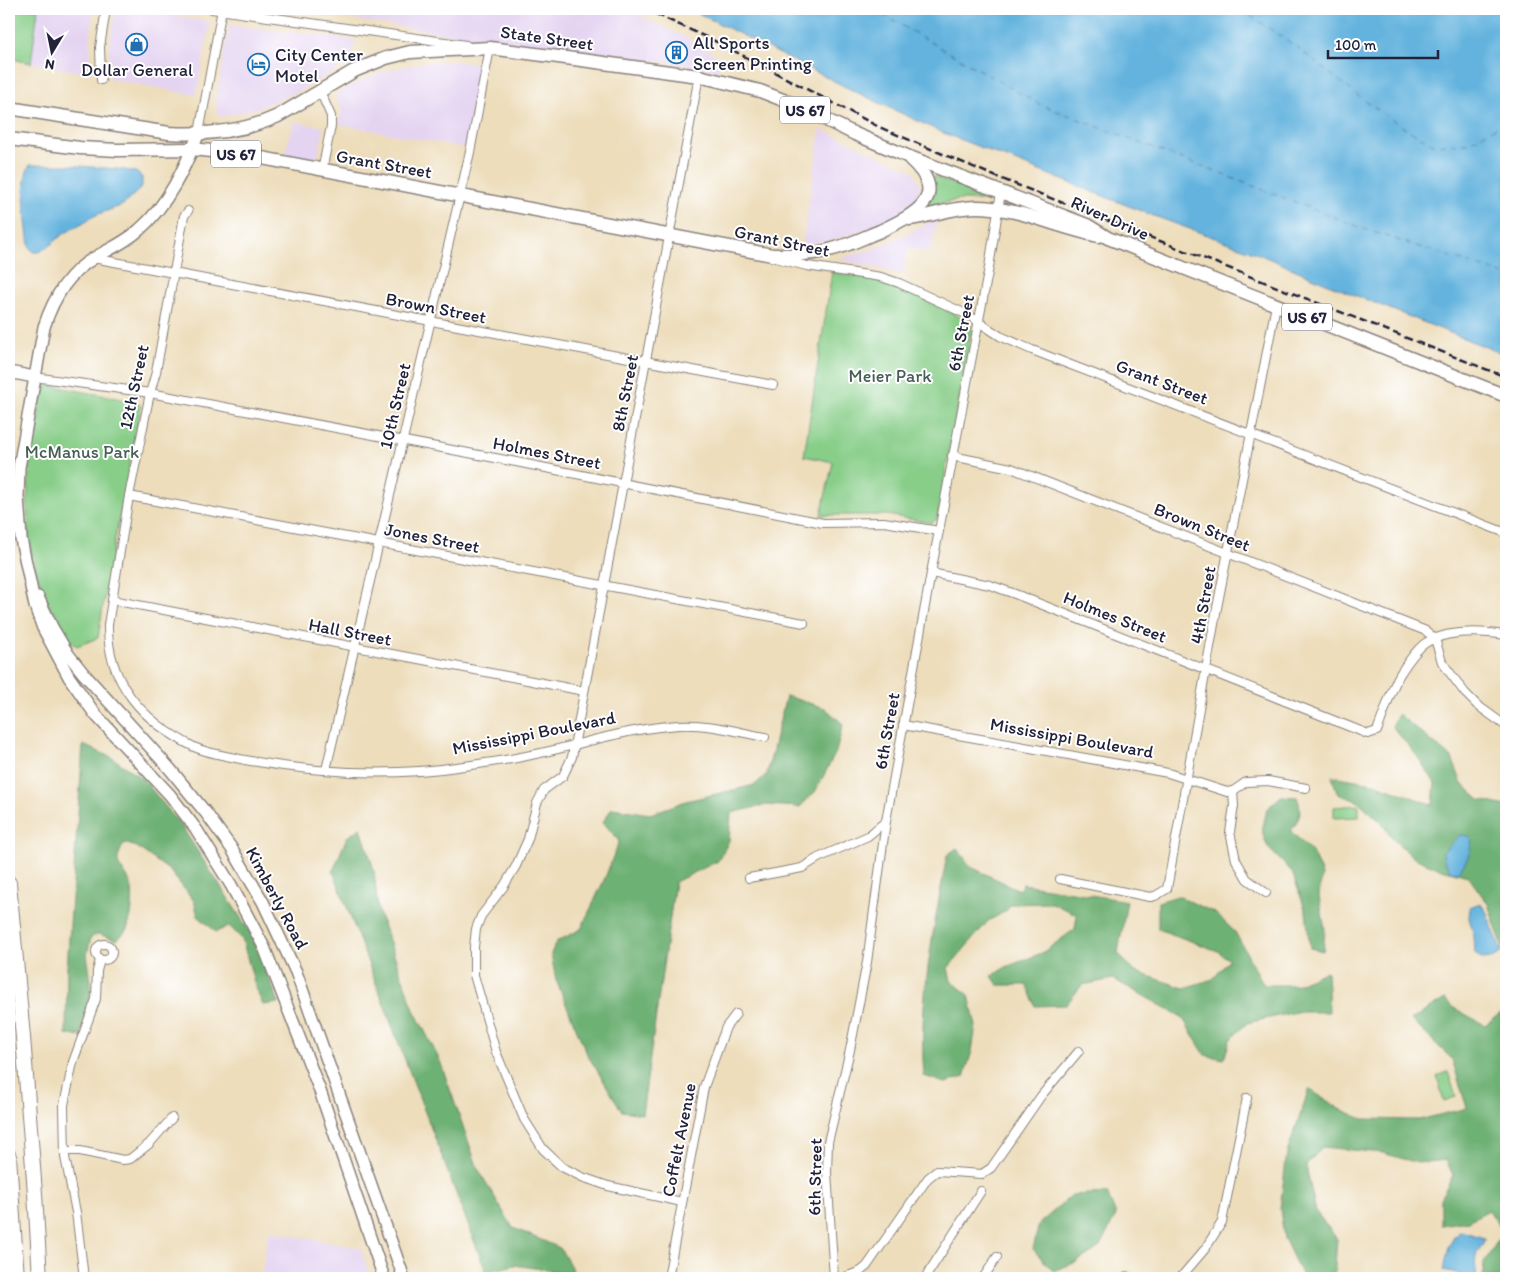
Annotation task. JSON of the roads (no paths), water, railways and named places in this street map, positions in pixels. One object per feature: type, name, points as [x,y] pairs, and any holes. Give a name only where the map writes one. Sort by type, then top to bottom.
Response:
[{"type":"highway","points":[[9,883],[23,1037],[40,1278]]},
{"type":"highway","points":[[9,1156],[17,1278]]},
{"type":"main road","name":"State Street","points":[[490,48],[699,76]]},
{"type":"main road","name":"US 67","points":[[9,108],[168,133],[235,131],[265,122],[295,107],[354,71],[386,58],[410,52],[490,48]]},
{"type":"main road","name":"River Drive","points":[[699,76],[760,91],[796,105],[855,134],[907,156],[1087,225],[1108,238],[1506,396]]},
{"type":"main road","points":[[192,149],[199,133]]},
{"type":"main road","name":"Grant Street","points":[[9,139],[90,149],[192,149],[241,154],[741,250]]},
{"type":"main road","name":"Kimberly Road","points":[[192,149],[165,201],[152,218],[124,242],[93,258],[78,270],[65,284],[50,307],[44,326],[22,444],[18,497],[21,539],[35,606],[43,628],[69,677],[95,714],[170,795],[196,829],[231,885],[264,947],[320,1091],[384,1278]]},
{"type":"main road","points":[[904,220],[919,210],[927,199],[928,192],[926,177],[921,169],[907,156]]},
{"type":"main road","name":"US 67","points":[[741,250],[772,255],[803,255],[853,243],[904,220],[951,209],[977,207],[1014,212],[1082,233],[1108,238]]},
{"type":"main road","points":[[9,372],[34,376]]},
{"type":"main road","name":"Kimberly Road","points":[[30,583],[68,654],[170,769],[206,813],[240,862],[263,902],[296,972],[404,1278]]},
{"type":"street","points":[[101,80],[100,47],[106,9]]},
{"type":"street","name":"State Street","points":[[212,9],[490,48]]},
{"type":"street","points":[[199,133],[222,10]]},
{"type":"street","name":"10th Street","points":[[326,770],[470,152],[490,48]]},
{"type":"street","name":"8th Street","points":[[682,1202],[608,1186],[582,1177],[562,1167],[543,1149],[524,1119],[496,1052],[474,975],[474,947],[476,929],[481,916],[504,886],[516,866],[528,839],[537,803],[544,790],[563,776],[572,757],[699,76]]},
{"type":"street","points":[[320,91],[331,116],[331,126],[322,171]]},
{"type":"street","name":"6th Street","points":[[834,1278],[827,1182],[828,1142],[850,1050],[865,972],[886,821],[1001,192]]},
{"type":"street","name":"12th Street","points":[[112,600],[129,496],[156,372],[184,216],[188,211]]},
{"type":"street","name":"Grant Street","points":[[741,250],[807,266],[881,278],[906,286],[968,315],[1000,336],[1032,350],[1506,533]]},
{"type":"street","name":"Brown Street","points":[[93,258],[773,385]]},
{"type":"street","name":"4th Street","points":[[1060,879],[1146,896],[1155,896],[1167,889],[1227,554],[1276,305]]},
{"type":"street","points":[[34,376],[150,393]]},
{"type":"street","name":"Holmes Street","points":[[150,393],[823,523],[884,522],[939,531]]},
{"type":"street","name":"Brown Street","points":[[952,456],[1011,468],[1426,631],[1435,639]]},
{"type":"street","name":"Jones Street","points":[[129,496],[804,623]]},
{"type":"street","name":"Holmes Street","points":[[931,572],[990,585],[1015,594],[1368,734],[1377,731],[1400,675],[1415,654],[1427,642],[1435,639]]},
{"type":"street","name":"Hall Street","points":[[112,600],[355,648],[584,690]]},
{"type":"street","name":"Mississippi Boulevard","points":[[112,600],[108,625],[108,643],[118,677],[131,698],[150,719],[196,748],[278,766],[326,770],[424,771],[521,757],[620,734],[680,725],[706,726],[765,738]]},
{"type":"street","points":[[1506,635],[1472,632],[1452,634],[1435,639],[1442,662],[1453,678],[1477,705],[1506,726]]},
{"type":"street","name":"Mississippi Boulevard","points":[[903,725],[1168,773],[1227,792],[1233,791]]},
{"type":"street","points":[[1266,893],[1247,879],[1236,860],[1230,832],[1234,806],[1233,791],[1246,782],[1268,781],[1306,788]]},
{"type":"street","points":[[750,878],[802,868],[818,858],[868,836],[886,821]]},
{"type":"street","points":[[84,1278],[76,1212],[65,1151],[64,1105],[73,1062],[96,998],[97,971],[100,960]]},
{"type":"street","name":"Coffelt Avenue","points":[[668,1278],[704,1087],[726,1027],[736,1014]]},
{"type":"street","points":[[843,1278],[868,1266],[928,1178],[937,1171],[982,1174],[991,1168],[1041,1096],[1079,1051]]},
{"type":"street","points":[[1180,1278],[1206,1249],[1221,1224],[1226,1209],[1247,1098]]},
{"type":"street","points":[[65,1151],[80,1151],[123,1160],[130,1159],[150,1144],[172,1118]]},
{"type":"street","points":[[924,1278],[981,1191]]},
{"type":"street","points":[[983,1278],[997,1257]]},
{"type":"water","points":[[690,9],[1506,9],[1506,355],[1347,292],[1254,252],[1154,216],[941,132]]},
{"type":"water","points":[[30,165],[66,165],[136,172],[142,177],[142,187],[123,205],[96,215],[62,235],[48,247],[39,252],[33,252],[29,246],[24,192]]},
{"type":"water","points":[[1460,835],[1469,836],[1472,839],[1469,853],[1464,865],[1457,872],[1450,871],[1444,860],[1443,852]]},
{"type":"water","points":[[1480,903],[1486,911],[1502,952],[1494,958],[1481,959],[1475,953],[1474,936],[1469,918],[1470,907]]},
{"type":"water","points":[[1461,1231],[1484,1238],[1483,1244],[1476,1256],[1477,1278],[1464,1278],[1457,1273],[1444,1270],[1453,1238]]},
{"type":"railway","points":[[645,9],[719,43],[879,127],[997,177],[1506,377]]},
{"type":"place","name":"Dollar General","points":[[137,45]]},
{"type":"place","name":"All Sports Screen Printing","points":[[677,53]]},
{"type":"place","name":"City Center Motel","points":[[259,65]]},
{"type":"park label","name":"Meier Park","points":[[890,376]]},
{"type":"park label","name":"McManus Park","points":[[82,452]]}]
